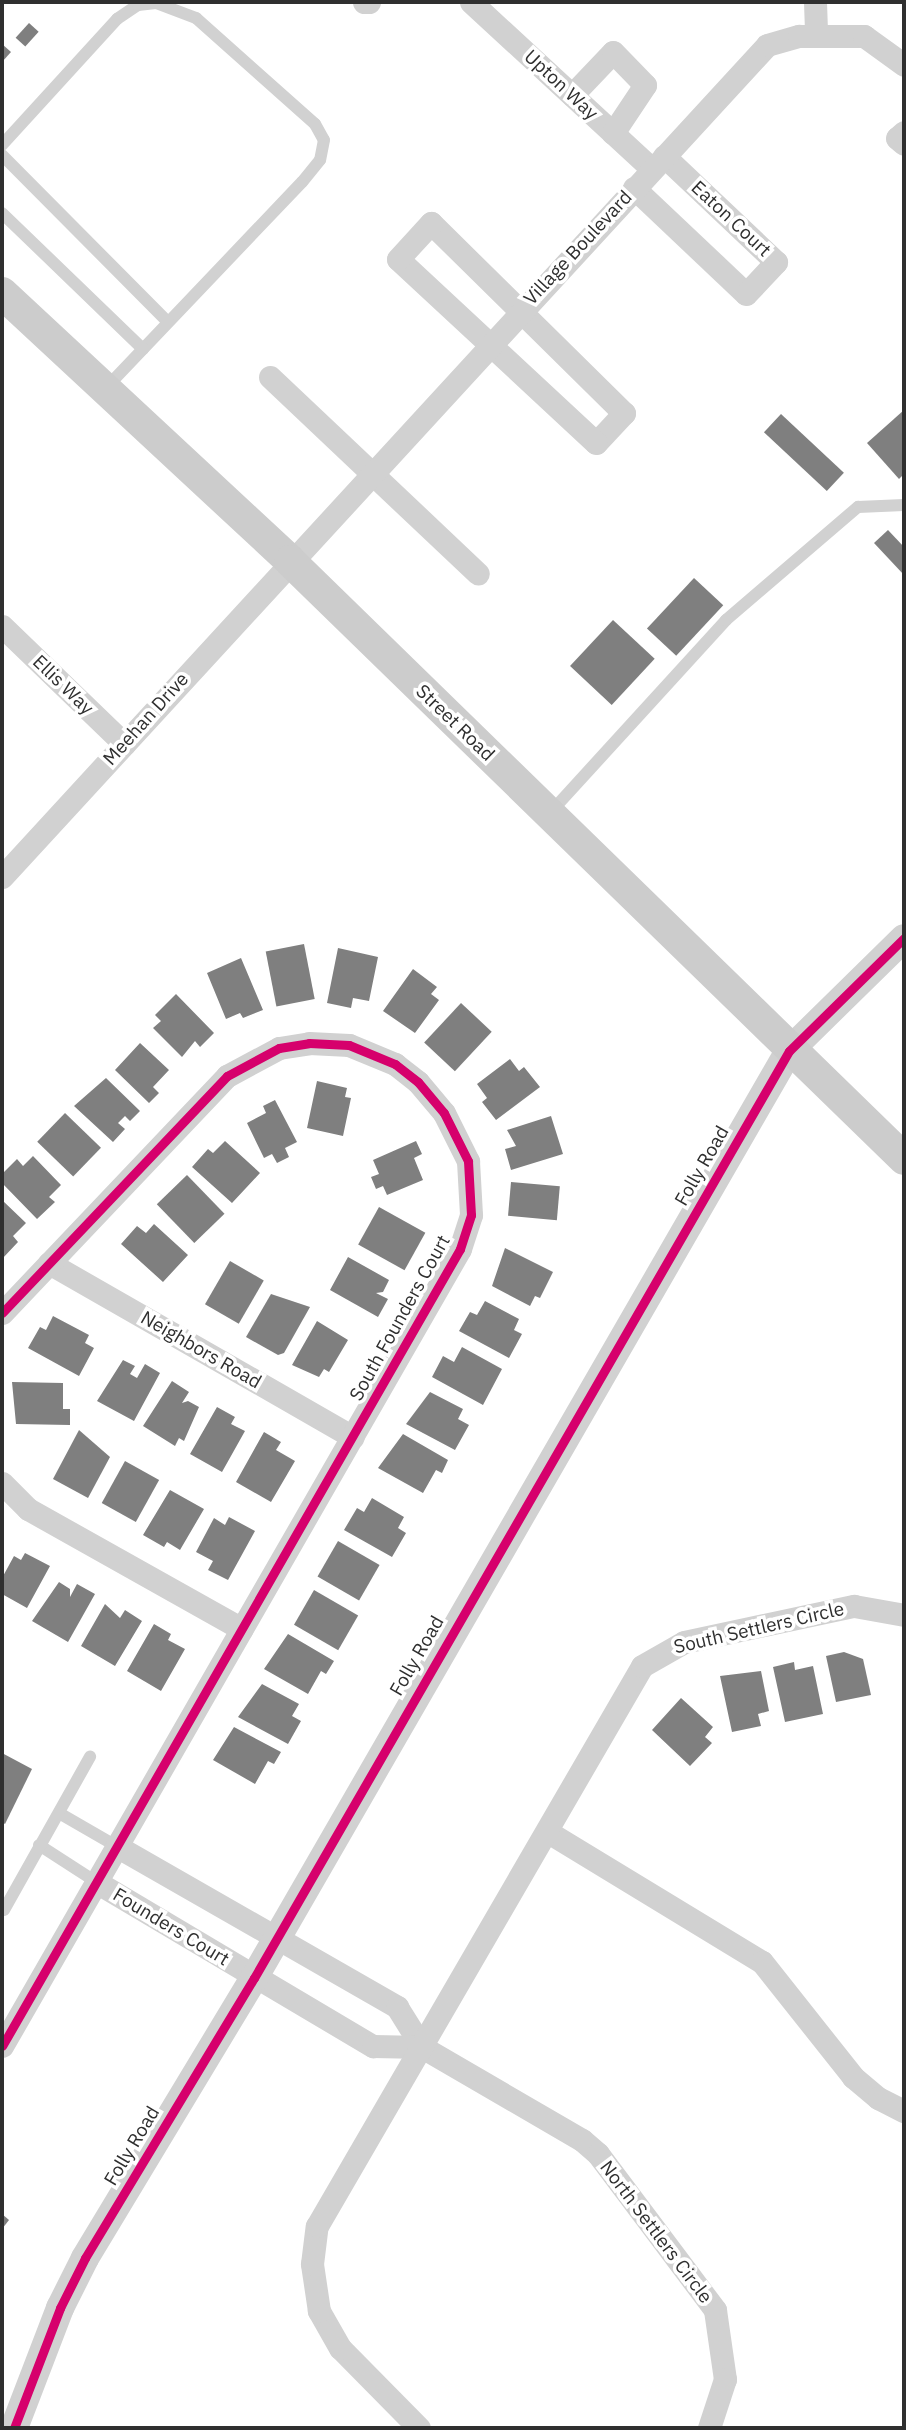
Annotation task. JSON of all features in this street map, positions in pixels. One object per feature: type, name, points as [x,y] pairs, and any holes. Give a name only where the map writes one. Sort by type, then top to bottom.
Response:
[{"type":"main road","name":"Street Road","points":[[2,293],[290,561],[789,1051],[904,1158]]},
{"type":"street","name":"Upton Way","points":[[471,2],[613,133],[658,162]]},
{"type":"street","points":[[815,2],[816,36]]},
{"type":"street","name":"Village Boulevard","points":[[290,561],[767,45],[816,36],[864,36],[904,65]]},
{"type":"street","points":[[572,94],[613,52],[645,85],[613,133]]},
{"type":"street","points":[[904,132],[897,138],[904,144]]},
{"type":"street","name":"Eaton Court","points":[[634,188],[746,294],[776,262],[658,162]]},
{"type":"street","points":[[431,223],[518,313],[624,413],[596,443],[490,344],[398,259],[431,223]]},
{"type":"street","points":[[270,377],[478,574]]},
{"type":"street","name":"Meehan Drive","points":[[2,877],[290,561]]},
{"type":"street","name":"Ellis Way","points":[[2,626],[124,744]]},
{"type":"street","name":"Folly Road","points":[[14,2428],[49,2333],[85,2258],[254,1978],[789,1051],[904,938]]},
{"type":"street","name":"South Founders Court","points":[[2,1313],[227,1076],[252,1059],[279,1048],[329,1043],[377,1055],[395,1064],[418,1082],[459,1136],[472,1188],[471,1215],[460,1249],[118,1847]]},
{"type":"street","name":"Neighbors Road","points":[[49,1263],[353,1437]]},
{"type":"street","points":[[2,1483],[28,1509],[242,1629]]},
{"type":"street","name":"South Settlers Circle","points":[[422,2047],[642,1666],[664,1650],[854,1606],[904,1615]]},
{"type":"street","points":[[548,1832],[762,1962],[853,2077],[878,2098],[904,2111]]},
{"type":"street","points":[[118,1847],[277,1938]]},
{"type":"street","name":"Founders Court","points":[[118,1847],[98,1883],[254,1978]]},
{"type":"street","points":[[2,2046],[98,1883]]},
{"type":"street","name":"North Settlers Circle","points":[[277,1938],[397,2007],[422,2047],[582,2140],[614,2173],[715,2310],[725,2379],[709,2428]]},
{"type":"street","name":"North Settlers Circle","points":[[254,1978],[373,2046],[422,2047]]},
{"type":"street","points":[[419,2428],[340,2348],[319,2311],[312,2264],[317,2226],[422,2047]]},
{"type":"lane","points":[[2,145],[117,19],[138,5],[156,3],[196,18],[315,124],[324,140],[320,160],[105,389]]},
{"type":"lane","points":[[2,155],[168,322]]},
{"type":"lane","points":[[2,213],[143,349]]},
{"type":"lane","points":[[549,815],[747,603],[858,506],[904,505]]},
{"type":"lane","points":[[4,1910],[90,1757]]},
{"type":"lane","points":[[59,1813],[118,1847]]},
{"type":"lane","points":[[39,1845],[98,1883]]},
{"type":"building","points":[[29,23],[39,32],[25,47],[16,38]]},
{"type":"building","points":[[2,44],[11,52],[2,62]]},
{"type":"building","points":[[904,410],[904,474],[899,479],[867,443]]},
{"type":"building","points":[[781,414],[844,473],[827,491],[764,432]]},
{"type":"building","points":[[888,530],[904,547],[904,575],[874,543]]},
{"type":"building","points":[[694,578],[723,605],[676,656],[647,628]]},
{"type":"building","points":[[613,620],[655,659],[612,705],[570,666]]},
{"type":"building","points":[[304,944],[315,999],[276,1006],[266,951]]},
{"type":"building","points":[[338,948],[378,957],[369,1001],[353,998],[351,1008],[327,1003]]},
{"type":"building","points":[[241,958],[263,1010],[243,1018],[240,1013],[226,1019],[207,973]]},
{"type":"building","points":[[413,969],[437,987],[431,994],[439,1000],[415,1033],[383,1011]]},
{"type":"building","points":[[176,994],[214,1033],[200,1047],[195,1041],[182,1057],[153,1028],[161,1021],[155,1015]]},
{"type":"building","points":[[461,1003],[492,1032],[455,1071],[424,1042]]},
{"type":"building","points":[[140,1043],[169,1070],[153,1087],[159,1093],[149,1103],[115,1070]]},
{"type":"building","points":[[510,1059],[519,1071],[524,1067],[540,1087],[496,1120],[482,1102],[487,1098],[477,1084]]},
{"type":"building","points":[[106,1078],[140,1111],[130,1121],[125,1116],[118,1123],[125,1129],[113,1142],[74,1106]]},
{"type":"building","points":[[317,1081],[347,1088],[345,1097],[351,1098],[343,1136],[307,1128]]},
{"type":"building","points":[[275,1100],[297,1142],[285,1148],[289,1157],[277,1163],[272,1154],[264,1158],[247,1123],[266,1113],[263,1106]]},
{"type":"building","points":[[65,1113],[101,1148],[73,1177],[37,1142]]},
{"type":"building","points":[[551,1116],[563,1154],[511,1170],[505,1149],[516,1146],[507,1130]]},
{"type":"building","points":[[225,1141],[260,1173],[232,1203],[192,1167],[208,1149],[213,1153]]},
{"type":"building","points":[[416,1141],[422,1154],[414,1158],[423,1180],[387,1195],[383,1186],[376,1189],[371,1177],[379,1174],[373,1160]]},
{"type":"building","points":[[33,1156],[61,1185],[49,1197],[55,1202],[37,1219],[2,1183],[2,1174],[17,1159],[23,1166]]},
{"type":"building","points":[[187,1175],[225,1214],[194,1243],[157,1204]]},
{"type":"building","points":[[511,1182],[560,1186],[557,1220],[508,1216]]},
{"type":"building","points":[[2,1200],[26,1223],[13,1236],[18,1242],[2,1259]]},
{"type":"building","points":[[379,1207],[425,1233],[405,1270],[358,1245]]},
{"type":"building","points":[[154,1224],[188,1255],[163,1282],[121,1244],[137,1226],[146,1233]]},
{"type":"building","points":[[505,1248],[553,1272],[540,1298],[535,1296],[530,1306],[492,1286]]},
{"type":"building","points":[[348,1257],[389,1280],[383,1292],[376,1293],[388,1299],[378,1317],[330,1290]]},
{"type":"building","points":[[230,1261],[264,1280],[239,1324],[205,1304]]},
{"type":"building","points":[[271,1294],[310,1307],[284,1353],[278,1355],[246,1337]]},
{"type":"building","points":[[485,1301],[519,1319],[514,1330],[522,1334],[509,1358],[459,1331],[470,1312],[477,1315]]},
{"type":"building","points":[[53,1316],[89,1335],[85,1343],[94,1348],[79,1376],[28,1348],[40,1327],[46,1330]]},
{"type":"building","points":[[317,1321],[348,1340],[329,1372],[324,1369],[319,1377],[292,1365]]},
{"type":"building","points":[[462,1347],[502,1369],[483,1405],[432,1377],[443,1356],[454,1362]]},
{"type":"building","points":[[123,1360],[135,1366],[130,1374],[137,1378],[145,1364],[160,1373],[134,1421],[97,1401]]},
{"type":"building","points":[[172,1381],[189,1392],[182,1403],[188,1401],[199,1407],[184,1441],[179,1438],[175,1446],[143,1426]]},
{"type":"building","points":[[12,1382],[63,1383],[63,1409],[70,1409],[70,1425],[16,1424]]},
{"type":"building","points":[[430,1392],[463,1409],[458,1419],[469,1425],[455,1450],[406,1424]]},
{"type":"building","points":[[217,1407],[235,1417],[231,1424],[245,1431],[222,1472],[190,1454]]},
{"type":"building","points":[[79,1430],[110,1457],[88,1498],[53,1479]]},
{"type":"building","points":[[264,1432],[281,1442],[276,1450],[295,1461],[271,1502],[236,1482]]},
{"type":"building","points":[[403,1434],[448,1460],[442,1473],[436,1470],[423,1493],[378,1468]]},
{"type":"building","points":[[125,1461],[159,1480],[136,1522],[102,1503]]},
{"type":"building","points":[[170,1490],[204,1509],[180,1550],[167,1542],[164,1547],[143,1535]]},
{"type":"building","points":[[372,1498],[404,1517],[398,1528],[406,1533],[392,1557],[344,1530],[357,1508],[364,1512]]},
{"type":"building","points":[[229,1517],[255,1531],[228,1580],[208,1570],[213,1561],[196,1552],[214,1518],[225,1525]]},
{"type":"building","points":[[338,1541],[380,1565],[359,1601],[317,1577]]},
{"type":"building","points":[[25,1553],[50,1566],[27,1608],[2,1594],[2,1578],[14,1556],[21,1560]]},
{"type":"building","points":[[59,1582],[70,1589],[70,1597],[77,1584],[95,1594],[68,1642],[32,1621]]},
{"type":"building","points":[[314,1590],[358,1616],[338,1650],[294,1625]]},
{"type":"building","points":[[105,1604],[120,1618],[125,1610],[142,1621],[115,1666],[81,1646]]},
{"type":"building","points":[[154,1624],[171,1634],[168,1640],[185,1649],[161,1691],[127,1671]]},
{"type":"building","points":[[288,1634],[334,1661],[326,1674],[321,1671],[308,1694],[264,1669]]},
{"type":"building","points":[[844,1652],[863,1659],[871,1695],[836,1702],[826,1656]]},
{"type":"building","points":[[794,1662],[795,1670],[813,1666],[823,1714],[785,1722],[773,1667]]},
{"type":"building","points":[[761,1671],[769,1711],[758,1714],[761,1726],[732,1732],[720,1676]]},
{"type":"building","points":[[262,1684],[299,1704],[292,1716],[301,1721],[288,1744],[238,1717]]},
{"type":"building","points":[[681,1698],[713,1727],[705,1737],[712,1743],[690,1766],[652,1730]]},
{"type":"building","points":[[234,1727],[281,1752],[274,1764],[268,1761],[255,1784],[213,1760]]},
{"type":"building","points":[[2,1753],[32,1769],[5,1824],[2,1822]]},
{"type":"building","points":[[2,2214],[9,2220],[2,2229]]},
{"type":"cycle path","points":[[14,2428],[60,2308],[85,2258],[254,1978],[789,1051],[904,938]]},
{"type":"cycle path","points":[[2,1313],[227,1076],[279,1048],[309,1043],[349,1045],[395,1064],[418,1082],[444,1113],[468,1161],[471,1215],[460,1249],[2,2046]]}]
